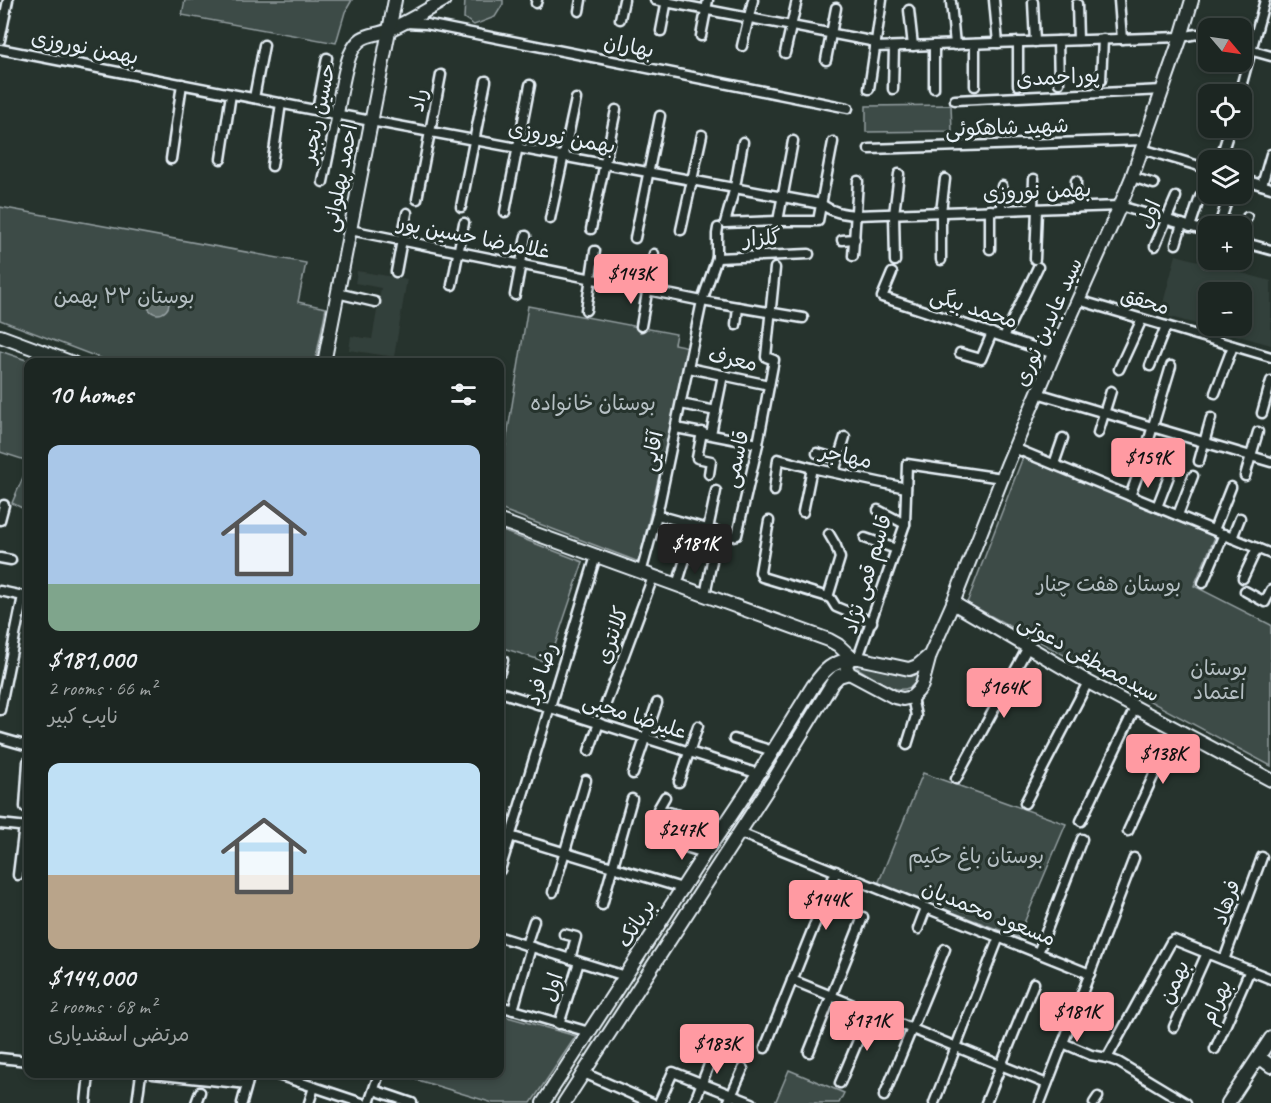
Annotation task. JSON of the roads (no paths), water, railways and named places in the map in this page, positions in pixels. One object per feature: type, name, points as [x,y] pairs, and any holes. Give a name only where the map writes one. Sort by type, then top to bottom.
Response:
[{"type":"main road","name":"احمد پهلوانی","points":[[325,358],[395,0]]},
{"type":"main road","name":"حسین رنجبر","points":[[337,114],[348,60],[360,40],[370,34],[389,31],[444,0]]},
{"type":"main road","name":"سید عابدین نوری","points":[[912,697],[922,685],[930,656],[1014,448],[1132,177],[1192,0]]},
{"type":"main road","points":[[0,336],[59,358]]},
{"type":"main road","points":[[504,522],[829,640],[855,658],[909,669],[930,656]]},
{"type":"main road","name":"سیدمصطفی دعوتی","points":[[953,603],[1088,682],[1271,780]]},
{"type":"main road","points":[[855,658],[846,666],[849,673],[894,697],[903,699],[912,697]]},
{"type":"main road","name":"بریانک","points":[[543,1103],[682,888],[759,774],[822,673],[834,663],[855,658]]},
{"type":"main road","name":"بریانک","points":[[564,1103],[740,833],[833,682],[839,676],[849,673]]},
{"type":"main road","points":[[682,888],[698,898]]},
{"type":"main road","points":[[1228,1103],[1271,1038]]},
{"type":"main road","points":[[1259,1057],[1271,1066]]},
{"type":"street","name":"بهمن نوروزی","points":[[0,40],[8,0]]},
{"type":"street","points":[[579,11],[581,0]]},
{"type":"street","points":[[620,19],[624,0]]},
{"type":"street","points":[[655,0],[894,47],[1181,37],[1198,34]]},
{"type":"street","points":[[701,36],[708,0]]},
{"type":"street","points":[[742,46],[753,0]]},
{"type":"street","points":[[785,53],[797,0]]},
{"type":"street","points":[[869,89],[882,0]]},
{"type":"street","points":[[994,0],[998,43]]},
{"type":"street","points":[[1119,0],[1122,39]]},
{"type":"street","points":[[1252,46],[1265,0]]},
{"type":"street","points":[[661,31],[666,1]]},
{"type":"street","points":[[951,2],[954,45]]},
{"type":"street","points":[[1033,2],[1035,42]]},
{"type":"street","points":[[1077,4],[1078,40]]},
{"type":"street","points":[[826,60],[836,8]]},
{"type":"street","points":[[909,10],[913,46]]},
{"type":"street","name":"بهاران","points":[[402,23],[426,24],[848,108]]},
{"type":"street","points":[[1101,80],[1102,39]]},
{"type":"street","points":[[1058,41],[1059,83]]},
{"type":"street","points":[[1018,42],[1018,85]]},
{"type":"street","points":[[975,44],[975,86]]},
{"type":"street","points":[[254,98],[264,45]]},
{"type":"street","points":[[934,45],[934,88]]},
{"type":"street","points":[[893,89],[894,47]]},
{"type":"street","name":"بهمن نوروزی","points":[[0,50],[783,196],[821,204],[835,212],[856,215],[1120,206],[1198,229]]},
{"type":"street","points":[[1252,50],[1271,56]]},
{"type":"street","points":[[317,110],[327,58]]},
{"type":"street","name":"راد","points":[[417,199],[441,75]]},
{"type":"street","points":[[461,207],[486,81]]},
{"type":"street","points":[[171,159],[182,84]]},
{"type":"street","points":[[505,212],[530,86]]},
{"type":"street","name":"پوراحمدی","points":[[955,100],[1163,90]]},
{"type":"street","points":[[221,159],[231,94]]},
{"type":"street","points":[[550,219],[576,99]]},
{"type":"street","points":[[272,166],[281,103]]},
{"type":"street","points":[[591,229],[616,110]]},
{"type":"street","name":"حسین رنجبر","points":[[323,182],[337,114]]},
{"type":"street","points":[[635,238],[660,116]]},
{"type":"street","points":[[681,230],[702,135]]},
{"type":"street","points":[[778,220],[793,141]]},
{"type":"street","name":"آقایی","points":[[647,575],[657,515],[702,301],[717,258],[722,226],[735,188],[743,142]]},
{"type":"street","points":[[722,226],[778,220],[818,221],[833,142]]},
{"type":"street","name":"شهید شاهکوئی","points":[[869,149],[1144,145],[1198,165]]},
{"type":"street","points":[[1252,182],[1267,187],[1271,154]]},
{"type":"street","points":[[895,261],[894,214],[899,174]]},
{"type":"street","points":[[1132,177],[1154,184]]},
{"type":"street","points":[[941,260],[941,212],[945,178]]},
{"type":"street","points":[[1004,337],[1037,263],[1034,179]]},
{"type":"street","points":[[854,256],[858,181]]},
{"type":"street","points":[[1076,181],[1076,208]]},
{"type":"street","points":[[1001,210],[1002,186]]},
{"type":"street","name":"اول","points":[[1155,246],[1176,197]]},
{"type":"street","points":[[1176,244],[1198,201]]},
{"type":"street","points":[[990,210],[990,249]]},
{"type":"street","points":[[396,272],[406,213]]},
{"type":"street","points":[[452,285],[464,223]]},
{"type":"street","name":"غلامرضا حسین پور","points":[[350,230],[702,301],[803,318]]},
{"type":"street","points":[[515,295],[526,236]]},
{"type":"street","points":[[842,240],[855,238]]},
{"type":"street","points":[[1252,245],[1271,250]]},
{"type":"street","points":[[586,310],[595,251]]},
{"type":"street","points":[[640,326],[654,254]]},
{"type":"street","name":"گلزار","points":[[717,258],[809,254]]},
{"type":"street","name":"قاسمی","points":[[657,515],[733,536],[737,535],[774,360],[766,357],[775,268]]},
{"type":"street","name":"محمد بیگی","points":[[892,273],[882,297],[1054,354]]},
{"type":"street","points":[[337,293],[375,302]]},
{"type":"street","name":"محقق","points":[[1078,300],[1271,357]]},
{"type":"street","points":[[736,325],[738,307]]},
{"type":"street","points":[[1119,369],[1142,319]]},
{"type":"street","points":[[1150,366],[1166,326]]},
{"type":"street","points":[[960,353],[981,359],[993,333]]},
{"type":"street","points":[[1215,393],[1233,346]]},
{"type":"street","points":[[1147,446],[1171,366]]},
{"type":"street","name":"معرف","points":[[688,368],[769,385]]},
{"type":"street","points":[[709,474],[711,461],[698,458],[716,411],[723,375]]},
{"type":"street","points":[[1262,413],[1271,381]]},
{"type":"street","points":[[1098,434],[1111,391]]},
{"type":"street","points":[[1037,393],[1271,462]]},
{"type":"street","points":[[681,404],[716,411]]},
{"type":"street","points":[[1199,461],[1210,418]]},
{"type":"street","points":[[676,428],[758,444]]},
{"type":"street","points":[[1245,476],[1258,432]]},
{"type":"street","points":[[834,472],[845,437]]},
{"type":"street","points":[[1054,464],[1063,438]]},
{"type":"street","points":[[1014,448],[1271,553]]},
{"type":"street","points":[[817,453],[838,459]]},
{"type":"street","name":"مهاجر","points":[[774,490],[778,459],[906,488]]},
{"type":"street","name":"قاسم قمی نژاد","points":[[855,658],[872,622],[904,524],[908,464],[1002,478]]},
{"type":"street","points":[[803,512],[812,468]]},
{"type":"street","points":[[1130,496],[1140,469]]},
{"type":"street","points":[[1157,507],[1169,476]]},
{"type":"street","points":[[1178,515],[1193,476]]},
{"type":"street","points":[[1214,530],[1232,487]]},
{"type":"street","points":[[708,529],[716,491]]},
{"type":"street","points":[[0,520],[4,505]]},
{"type":"street","points":[[878,510],[904,524]]},
{"type":"street","points":[[1203,583],[1240,518]]},
{"type":"street","points":[[769,521],[760,572],[764,578],[828,597],[836,607],[872,622]]},
{"type":"street","points":[[828,597],[840,558],[829,534]]},
{"type":"street","points":[[865,538],[896,549]]},
{"type":"street","points":[[1243,578],[1257,548]]},
{"type":"street","points":[[677,585],[687,553]]},
{"type":"street","name":"رضا فرد","points":[[504,856],[596,556]]},
{"type":"street","points":[[0,558],[11,560]]},
{"type":"street","points":[[705,595],[712,561]]},
{"type":"street","name":"کلانتری","points":[[605,706],[647,575]]},
{"type":"street","points":[[1245,591],[1265,603],[1271,590]]},
{"type":"street","points":[[0,591],[24,596]]},
{"type":"street","points":[[0,710],[24,605]]},
{"type":"street","points":[[956,779],[1028,647]]},
{"type":"street","points":[[1024,803],[1088,682]]},
{"type":"street","name":"علیرضا محبی","points":[[504,693],[759,774]]},
{"type":"street","points":[[907,745],[916,716],[912,697]]},
{"type":"street","points":[[633,774],[657,703]]},
{"type":"street","points":[[1082,821],[1136,708]]},
{"type":"street","points":[[589,751],[599,723]]},
{"type":"street","points":[[679,782],[698,726]]},
{"type":"street","points":[[1128,831],[1175,729]]},
{"type":"street","points":[[0,738],[24,745]]},
{"type":"street","points":[[734,739],[773,751]]},
{"type":"street","points":[[553,892],[586,780]]},
{"type":"street","points":[[665,797],[658,809],[723,828]]},
{"type":"street","points":[[602,905],[632,800]]},
{"type":"street","points":[[0,824],[24,827]]},
{"type":"street","name":"مسعود محمدیان","points":[[740,833],[1090,974]]},
{"type":"street","points":[[504,834],[682,888]]},
{"type":"street","points":[[18,875],[24,839]]},
{"type":"street","points":[[1038,953],[1082,839]]},
{"type":"street","points":[[666,841],[705,853]]},
{"type":"street","name":"فرهاد","points":[[1224,960],[1262,857]]},
{"type":"street","points":[[1040,1103],[1134,858]]},
{"type":"street","points":[[765,1048],[836,872]]},
{"type":"street","points":[[918,929],[926,908]]},
{"type":"street","points":[[809,1052],[863,916]]},
{"type":"street","points":[[513,1010],[534,921]]},
{"type":"street","name":"اول","points":[[559,1024],[574,960],[576,937],[564,934]]},
{"type":"street","points":[[934,1103],[999,937]]},
{"type":"street","points":[[504,938],[625,976]]},
{"type":"street","points":[[1107,1058],[1174,940],[1270,976]]},
{"type":"street","points":[[884,1096],[945,949]]},
{"type":"street","name":"بهمن","points":[[1174,1027],[1207,952]]},
{"type":"street","name":"بهرام","points":[[1215,1049],[1250,970]]},
{"type":"street","points":[[792,980],[1047,1084]]},
{"type":"street","points":[[986,1103],[1034,983]]},
{"type":"street","points":[[504,1007],[589,1032]]},
{"type":"street","points":[[840,1083],[870,1012]]},
{"type":"street","points":[[1063,1043],[1091,1055],[1118,1062],[1186,1103]]},
{"type":"street","points":[[694,1103],[717,1044]]},
{"type":"street","points":[[0,1058],[24,1061]]},
{"type":"street","points":[[730,1099],[743,1069]]},
{"type":"street","points":[[584,1072],[652,1103]]},
{"type":"street","points":[[658,1103],[673,1072],[702,1083],[730,1099],[752,1103]]},
{"type":"street","points":[[86,1103],[89,1078]]},
{"type":"street","points":[[137,1103],[140,1078]]},
{"type":"street","points":[[209,1078],[247,1084]]},
{"type":"street","points":[[242,1103],[249,1078]]},
{"type":"street","points":[[287,1078],[362,1103]]},
{"type":"street","points":[[369,1103],[378,1078]]},
{"type":"street","points":[[309,1103],[314,1087]]},
{"type":"street","points":[[374,1090],[412,1103]]},
{"type":"street","points":[[196,1103],[200,1092]]},
{"type":"park label","name":"بوستان ۲۲ بهمن","points":[[124,296]]},
{"type":"park label","name":"بوستان خانواده","points":[[593,403]]},
{"type":"park label","name":"بوستان هفت چنار","points":[[1109,584]]},
{"type":"park label","name":"بوستان اعتماد","points":[[1219,680]]},
{"type":"park label","name":"بوستان باغ حکیم","points":[[976,856]]}]
